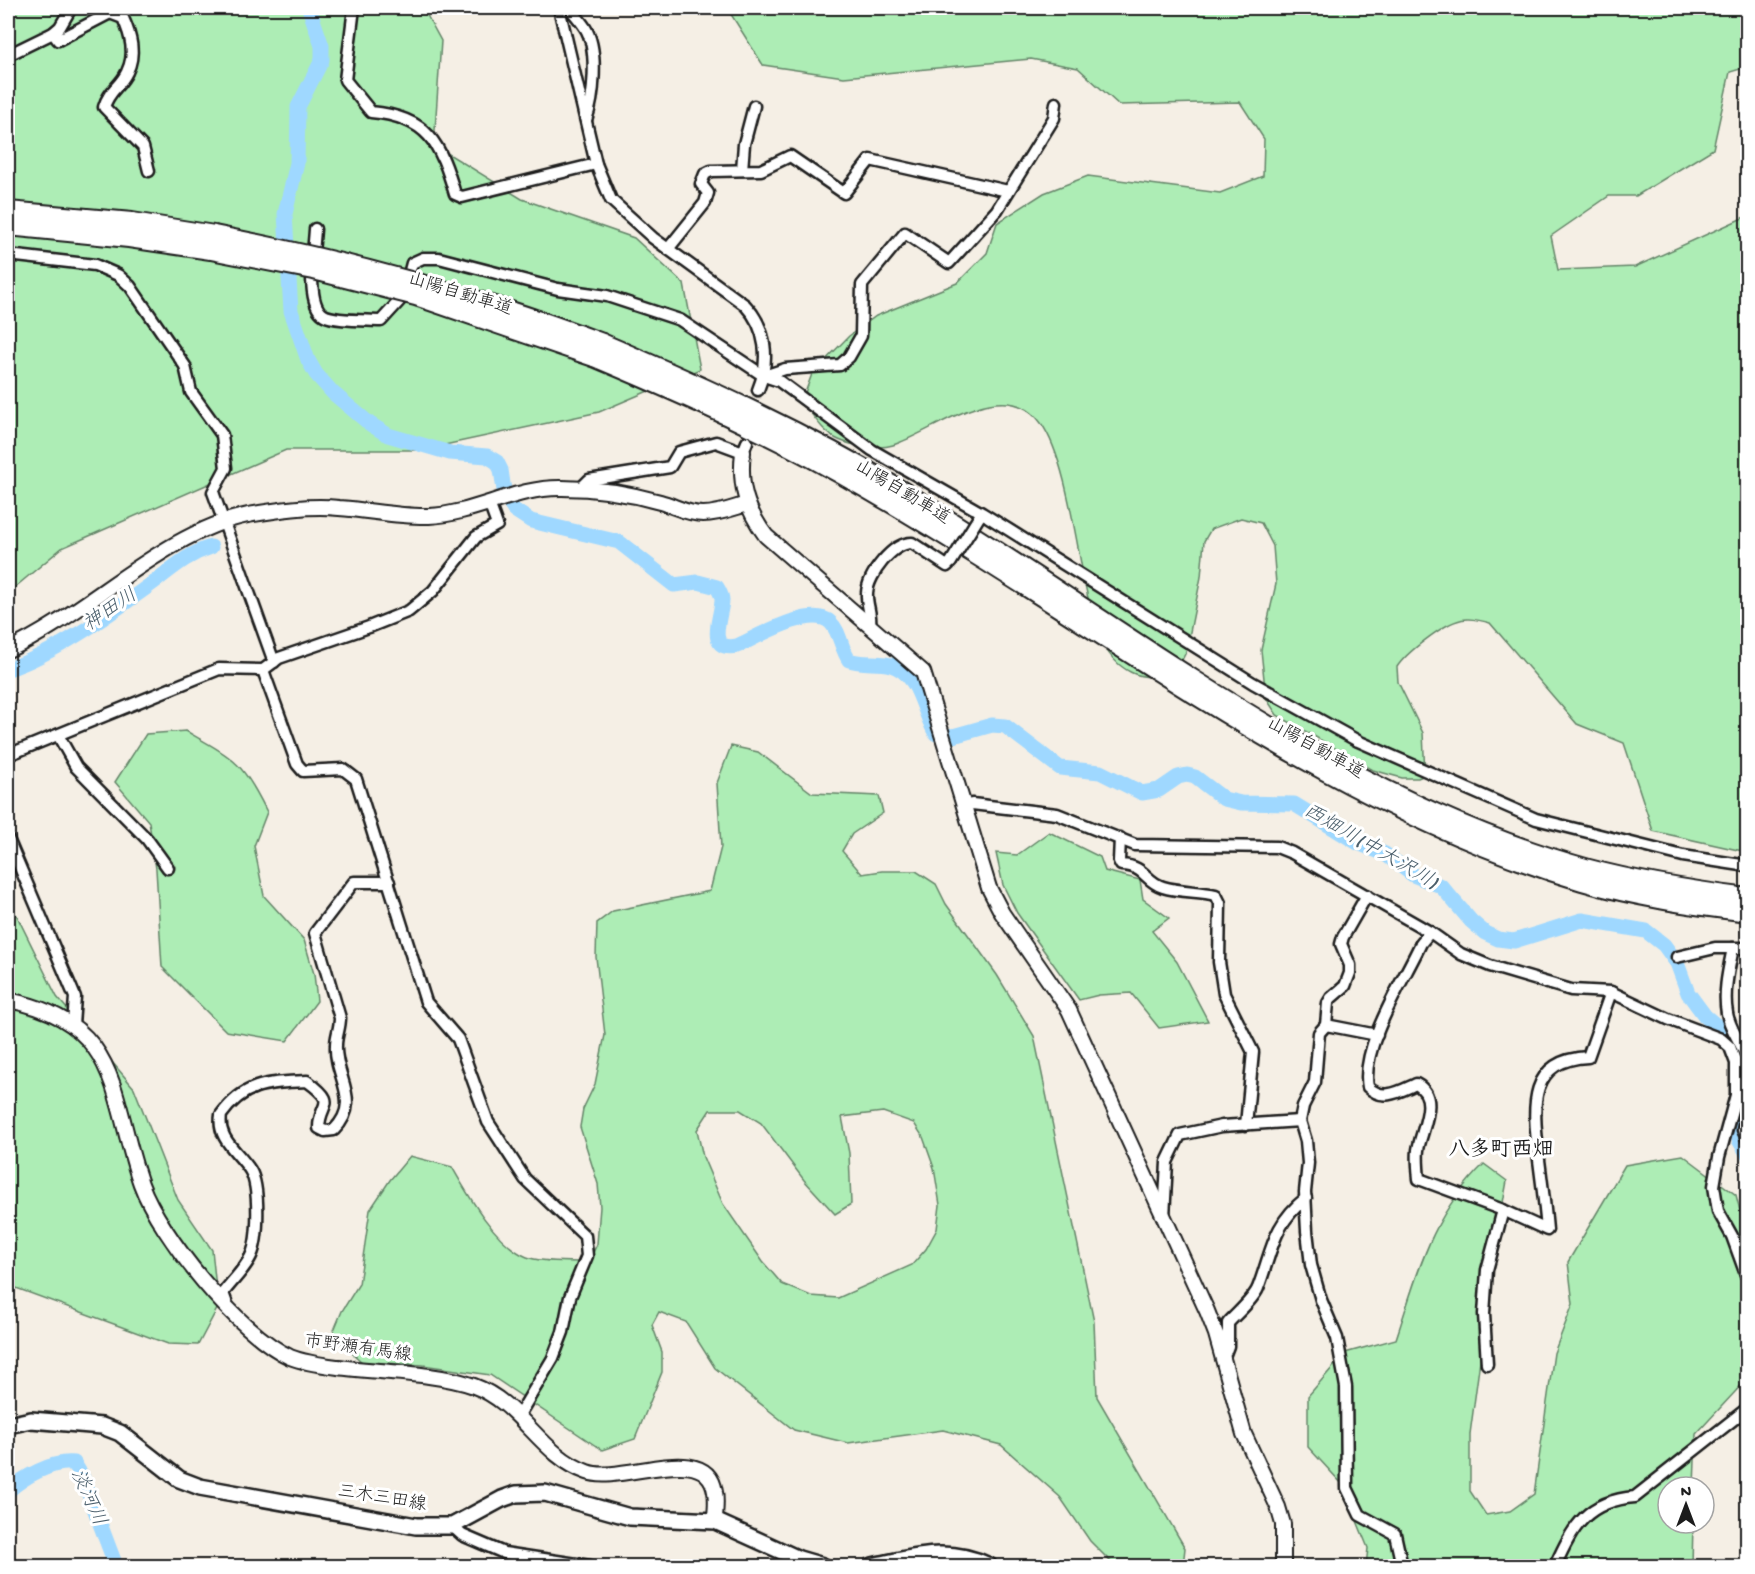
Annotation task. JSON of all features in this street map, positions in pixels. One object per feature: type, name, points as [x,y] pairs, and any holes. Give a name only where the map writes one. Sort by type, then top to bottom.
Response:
[{"type":"highway","name":"山陽自動車道","points":[[8,211],[132,222],[213,242]]},
{"type":"highway","name":"山陽自動車道","points":[[8,226],[129,238],[213,242],[317,255],[418,281],[544,321],[683,395],[826,465],[974,554],[1242,725],[1346,784],[1458,837],[1585,882],[1638,895],[1748,912]]},
{"type":"highway","name":"山陽自動車道","points":[[598,350],[757,412],[834,452],[972,535],[1250,714],[1350,771],[1463,825],[1588,869],[1642,881],[1748,898]]},
{"type":"main road","name":"三木三田線","points":[[8,1425],[31,1420],[102,1426],[120,1433],[179,1479],[200,1487],[416,1526],[452,1526],[502,1498],[530,1493],[559,1496],[630,1517],[715,1521],[799,1559],[822,1566]]},
{"type":"main road","points":[[872,1566],[926,1556],[952,1554],[989,1566]]},
{"type":"street","points":[[8,55],[53,33],[60,27],[71,8]]},
{"type":"street","points":[[354,8],[345,80],[371,112],[392,114],[410,120],[427,132],[443,155],[455,194],[462,197],[596,164]]},
{"type":"street","points":[[559,8],[596,164],[611,200],[668,249],[753,313],[764,339],[764,376],[758,390]]},
{"type":"street","points":[[570,8],[586,30],[591,44],[593,101],[586,120]]},
{"type":"street","points":[[53,33],[58,40],[110,13],[123,18],[131,37],[131,59],[128,72],[108,94],[104,107],[143,147],[150,171]]},
{"type":"street","points":[[764,376],[785,369],[840,365],[849,357],[861,336],[862,285],[905,234],[949,263],[997,210],[1054,118],[1056,103]]},
{"type":"street","points":[[742,170],[744,144],[754,106]]},
{"type":"street","points":[[668,249],[705,203],[708,193],[701,184],[701,178],[705,174],[711,171],[761,170],[790,156],[844,193],[870,160],[1008,191]]},
{"type":"street","points":[[315,229],[312,295],[316,308],[325,316],[381,321],[403,297],[412,264],[423,258],[439,258],[558,289],[607,296],[680,320],[764,376],[779,381],[872,450],[1253,683],[1328,725],[1412,767],[1536,819],[1683,856],[1748,866]]},
{"type":"street","points":[[8,255],[95,265],[118,275],[130,286],[185,366],[191,392],[222,435],[226,468],[213,492],[226,522],[274,662]]},
{"type":"street","points":[[581,488],[589,480],[670,467],[679,452],[716,442],[745,447],[741,487],[747,504],[766,536],[923,672],[989,888],[1002,913],[1069,1010],[1207,1311],[1244,1434],[1278,1507],[1283,1524],[1283,1566]]},
{"type":"street","points":[[8,650],[66,619],[166,552],[226,522],[245,516],[304,508],[336,507],[429,516],[474,509],[513,494],[558,487],[626,494],[663,502],[688,513],[716,513],[747,504]]},
{"type":"street","points":[[8,755],[219,669],[263,670],[279,658],[369,627],[421,603],[434,591],[476,537],[496,525],[493,501]]},
{"type":"street","points":[[870,626],[872,618],[867,595],[870,577],[898,547],[912,543],[947,566],[980,515]]},
{"type":"street","points":[[263,670],[294,755],[303,771],[343,769],[349,771],[356,779],[426,1002],[458,1039],[488,1122],[525,1179],[585,1236],[587,1256],[570,1297],[563,1332],[553,1358],[519,1414]]},
{"type":"street","points":[[58,735],[76,767],[147,839],[168,868]]},
{"type":"street","points":[[964,807],[972,804],[1044,811],[1135,845],[1277,847],[1367,895],[1430,932],[1461,954],[1490,966],[1571,990],[1611,992],[1668,1019],[1721,1039],[1730,1047],[1736,1063],[1736,1095],[1719,1157],[1714,1186],[1718,1211],[1732,1236],[1748,1280]]},
{"type":"street","points":[[1120,838],[1119,861],[1121,866],[1142,869],[1164,887],[1216,895],[1220,903],[1219,962],[1224,994],[1253,1052],[1246,1125]]},
{"type":"street","points":[[8,839],[75,997],[73,1025]]},
{"type":"street","points":[[226,1304],[223,1293],[251,1257],[256,1240],[255,1185],[252,1173],[221,1132],[221,1115],[239,1097],[257,1084],[307,1081],[319,1089],[326,1099],[326,1108],[319,1128],[324,1131],[334,1130],[339,1125],[347,1110],[347,1094],[336,1044],[340,1032],[340,1018],[315,933],[354,882],[389,882]]},
{"type":"street","points":[[1367,895],[1343,937],[1341,944],[1350,965],[1350,973],[1345,986],[1331,998],[1326,1025],[1319,1033],[1315,1082],[1303,1106],[1299,1121],[1306,1141],[1308,1163],[1306,1198],[1311,1265],[1321,1300],[1337,1338],[1346,1388],[1347,1488],[1360,1515],[1395,1534],[1402,1566]]},
{"type":"street","points":[[1430,932],[1421,943],[1377,1035],[1367,1066],[1368,1087],[1372,1091],[1390,1096],[1416,1084],[1427,1095],[1428,1109],[1418,1150],[1419,1179],[1503,1210],[1547,1230],[1533,1110],[1538,1088],[1550,1070],[1566,1060],[1588,1057],[1611,992]]},
{"type":"street","points":[[1677,957],[1715,948],[1748,948]]},
{"type":"street","points":[[1733,948],[1727,985],[1727,1014],[1743,1046],[1748,1069]]},
{"type":"street","name":"市野瀬有馬線","points":[[8,1000],[53,1013],[73,1025],[99,1055],[110,1074],[141,1184],[151,1207],[177,1250],[256,1336],[292,1358],[315,1364],[461,1382],[494,1395],[519,1414],[566,1462],[588,1473],[610,1476],[671,1465],[693,1467],[710,1480],[715,1490],[715,1521]]},
{"type":"street","points":[[1326,1025],[1377,1035]]},
{"type":"street","points":[[1748,1105],[1743,1130],[1748,1141]]},
{"type":"street","points":[[1164,1219],[1167,1199],[1167,1161],[1180,1135],[1222,1126],[1299,1121]]},
{"type":"street","points":[[1223,1359],[1228,1346],[1228,1323],[1258,1290],[1275,1235],[1297,1205],[1306,1198]]},
{"type":"street","points":[[1487,1364],[1484,1314],[1486,1270],[1503,1210]]},
{"type":"street","points":[[1555,1566],[1571,1530],[1584,1517],[1612,1498],[1635,1497],[1748,1408]]},
{"type":"street","points":[[452,1526],[462,1535],[504,1553],[590,1566]]},
{"type":"green space","points":[[8,8],[423,8],[441,41],[434,145],[522,199],[634,238],[684,284],[700,369],[599,412],[421,450],[286,450],[62,548],[8,593]]},
{"type":"green space","points":[[727,8],[1747,8],[1747,67],[1730,72],[1713,149],[1636,196],[1609,196],[1551,236],[1558,270],[1635,267],[1747,216],[1747,852],[1653,831],[1624,743],[1577,724],[1490,623],[1469,619],[1450,624],[1433,634],[1397,667],[1398,682],[1423,733],[1425,775],[1418,778],[1402,778],[1373,770],[1277,715],[1266,698],[1261,650],[1276,584],[1273,546],[1261,523],[1241,518],[1211,529],[1204,541],[1201,577],[1186,652],[1176,672],[1151,677],[1141,676],[1122,667],[1106,649],[1097,634],[1092,618],[1058,459],[1041,423],[1026,409],[1008,403],[989,404],[969,410],[910,438],[887,446],[851,444],[828,433],[802,401],[812,374],[849,336],[876,316],[957,283],[987,253],[997,223],[1044,193],[1088,176],[1220,193],[1263,176],[1264,139],[1240,102],[1119,105],[1078,68],[1031,59],[844,77],[763,65]]},
{"type":"green space","points":[[186,731],[227,755],[236,763],[251,782],[267,812],[254,846],[264,896],[304,940],[314,974],[317,1001],[287,1041],[226,1031],[162,967],[156,869],[149,822],[115,782],[146,734]]},
{"type":"green space","points":[[731,746],[758,752],[812,793],[879,796],[883,813],[852,834],[842,851],[862,874],[882,871],[916,871],[936,884],[946,904],[997,975],[1034,1036],[1094,1322],[1097,1397],[1185,1548],[1183,1566],[1115,1566],[1090,1541],[1060,1497],[1001,1445],[943,1430],[848,1443],[794,1430],[715,1368],[686,1322],[659,1312],[652,1325],[662,1352],[662,1372],[635,1439],[602,1450],[490,1375],[423,1365],[362,1362],[332,1335],[342,1311],[359,1284],[370,1210],[410,1156],[452,1167],[484,1218],[504,1242],[516,1251],[533,1259],[548,1261],[584,1262],[591,1257],[597,1244],[600,1207],[598,1184],[580,1127],[583,1109],[595,1084],[605,1035],[596,957],[597,923],[613,911],[710,891],[721,847],[717,783]],"holes":[[[710,1110],[740,1110],[761,1123],[804,1180],[835,1214],[851,1204],[849,1153],[842,1117],[883,1112],[914,1123],[923,1137],[934,1168],[940,1205],[937,1229],[926,1249],[912,1265],[838,1298],[811,1296],[782,1284],[763,1262],[723,1204],[703,1157],[697,1130]]]},
{"type":"green space","points":[[1049,832],[1100,857],[1105,871],[1140,880],[1143,899],[1169,918],[1152,931],[1177,962],[1208,1021],[1159,1028],[1131,993],[1099,995],[1079,1000],[1017,913],[1003,885],[996,853],[1017,855]]},
{"type":"green space","points":[[8,908],[17,916],[57,997],[134,1088],[178,1200],[212,1250],[218,1307],[198,1345],[168,1344],[8,1285]]},
{"type":"green space","points":[[1683,1155],[1736,1195],[1747,1237],[1747,1379],[1696,1434],[1694,1475],[1656,1475],[1656,1535],[1693,1535],[1692,1566],[1366,1566],[1368,1548],[1342,1484],[1308,1447],[1308,1396],[1345,1353],[1396,1339],[1420,1267],[1438,1224],[1466,1184],[1484,1164],[1507,1181],[1497,1235],[1470,1434],[1470,1491],[1486,1515],[1510,1511],[1534,1494],[1554,1353],[1573,1304],[1568,1262],[1625,1165]]},
{"type":"waterway","name":"西畑川(中大沢川)","points":[[309,8],[322,46],[322,60],[298,107],[297,163],[285,214],[291,311],[308,360],[316,374],[333,393],[370,424],[388,435],[450,453],[487,456],[497,462],[501,470],[505,497],[514,510],[531,521],[619,542],[674,585],[698,582],[717,587],[722,600],[717,631],[721,644],[737,646],[784,624],[810,617],[830,622],[849,660],[891,665],[909,676],[920,695],[936,734],[953,736],[992,725],[1005,726],[1060,768],[1100,772],[1142,793],[1159,790],[1178,777],[1187,775],[1195,777],[1224,799],[1241,803],[1294,804],[1358,843],[1385,854],[1413,875],[1441,886],[1471,921],[1485,933],[1498,939],[1514,941],[1582,920],[1646,931],[1664,945],[1677,963],[1688,993],[1705,1016],[1734,1040],[1742,1093],[1739,1140],[1748,1155]]},
{"type":"waterway","name":"神田川","points":[[8,669],[62,644],[118,608],[186,559],[211,547]]},
{"type":"waterway","name":"淡河川","points":[[8,1491],[22,1480],[47,1467],[74,1463],[82,1476],[116,1566]]},
{"type":"tunnel","points":[[747,442],[758,390]]},
{"type":"district","name":"八多町西畑","points":[[1501,1151]]}]
